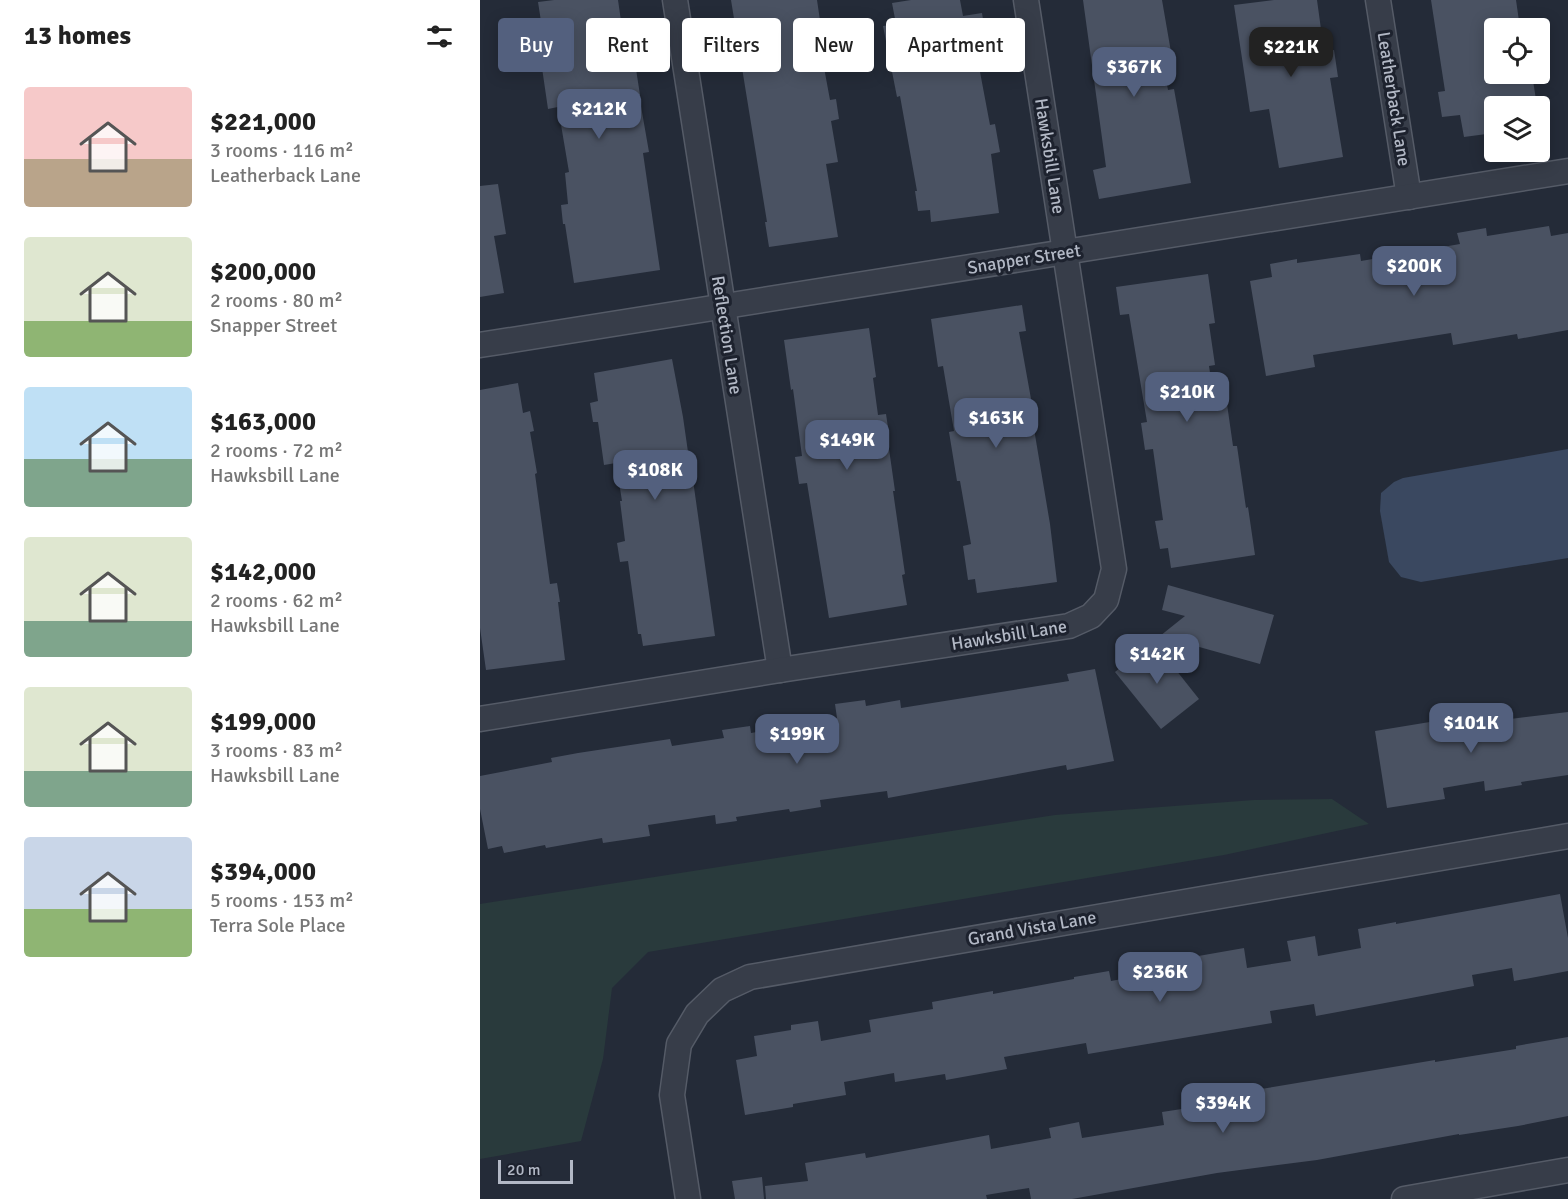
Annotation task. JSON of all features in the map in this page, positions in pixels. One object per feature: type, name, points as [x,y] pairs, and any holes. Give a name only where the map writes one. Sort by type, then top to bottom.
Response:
[{"type":"street","name":"Reflection Lane","points":[[675,0],[780,670]]},
{"type":"street","name":"Hawksbill Lane","points":[[480,719],[780,670],[1069,627],[1092,616],[1106,600],[1114,569],[1026,0]]},
{"type":"street","name":"Leatherback Lane","points":[[1378,0],[1409,197]]},
{"type":"street","name":"Snapper Street","points":[[480,345],[1568,171]]},
{"type":"street","name":"Grand Vista Lane","points":[[688,1199],[672,1095],[678,1044],[698,1014],[722,990],[750,977],[1568,836]]},
{"type":"street","points":[[1404,1199],[1568,1170]]},
{"type":"shaded area","points":[[1332,799],[1369,824],[1224,855],[648,952],[612,988],[603,1059],[581,1141],[480,1159],[480,904],[1055,815],[1254,800]]},
{"type":"water","points":[[1568,449],[1568,558],[1421,582],[1401,577],[1389,562],[1380,511],[1381,493],[1394,482],[1403,478]]},
{"type":"building","points":[[618,0],[621,18],[586,18],[586,72],[636,72],[649,152],[643,153],[660,270],[574,283],[561,205],[568,204],[565,173],[569,172],[558,107],[548,109],[543,72],[574,72],[574,18],[540,18],[538,2]]},
{"type":"building","points":[[731,0],[817,0],[820,18],[793,18],[793,72],[825,72],[830,100],[836,99],[839,119],[831,121],[838,162],[826,164],[838,237],[769,247],[743,72],[781,72],[781,18],[734,18]]},
{"type":"building","points":[[911,0],[960,0],[963,16],[982,13],[983,18],[895,18],[892,3]]},
{"type":"building","points":[[1083,0],[1162,0],[1171,52],[1161,53],[1168,90],[1174,89],[1191,183],[1099,199],[1093,170],[1106,167]]},
{"type":"building","points":[[1274,0],[1317,0],[1324,51],[1334,50],[1338,77],[1330,78],[1343,157],[1279,168],[1269,109],[1250,112],[1234,5]]},
{"type":"building","points":[[1431,0],[1516,0],[1519,18],[1484,18],[1484,84],[1534,84],[1535,96],[1484,96],[1484,134],[1464,137],[1460,115],[1442,117],[1438,92],[1445,91]]},
{"type":"building","points":[[883,26],[886,26],[886,41]]},
{"type":"building","points":[[892,72],[980,72],[990,125],[995,124],[1000,152],[991,154],[999,213],[931,222],[930,210],[918,211],[915,191],[917,191],[900,96],[897,97]]},
{"type":"building","points":[[498,184],[506,234],[494,236],[504,293],[480,297],[480,186]]},
{"type":"building","points":[[1549,226],[1551,236],[1568,233],[1568,330],[1518,339],[1517,334],[1453,345],[1451,333],[1313,355],[1315,367],[1266,376],[1250,281],[1272,277],[1270,264],[1297,259],[1297,263],[1360,254],[1361,261],[1460,244],[1457,233],[1486,228],[1487,236]]},
{"type":"building","points":[[1208,274],[1215,323],[1209,324],[1215,365],[1209,366],[1212,386],[1216,406],[1227,404],[1233,446],[1237,446],[1255,555],[1171,568],[1168,548],[1160,549],[1155,521],[1163,520],[1153,449],[1145,450],[1141,423],[1147,422],[1129,314],[1120,315],[1116,287]]},
{"type":"building","points":[[1022,305],[1026,331],[1019,332],[1033,410],[1031,411],[1057,582],[977,593],[975,579],[968,580],[963,546],[971,544],[949,432],[954,431],[943,366],[938,367],[931,319]]},
{"type":"building","points":[[869,328],[876,377],[873,378],[878,415],[886,414],[889,434],[887,435],[907,605],[829,618],[807,483],[799,484],[795,457],[802,456],[784,340]]},
{"type":"building","points":[[672,359],[692,473],[715,636],[643,646],[641,634],[638,634],[628,561],[620,562],[617,543],[625,541],[616,463],[604,465],[598,422],[593,422],[590,403],[598,401],[594,373]]},
{"type":"building","points":[[518,383],[523,413],[530,411],[534,431],[530,432],[537,473],[535,474],[550,584],[557,583],[565,660],[486,670],[480,628],[480,390]]},
{"type":"building","points":[[1168,585],[1274,615],[1260,664],[1160,636],[1185,616],[1162,610]]},
{"type":"building","points":[[1153,641],[1199,699],[1161,729],[1115,672]]},
{"type":"building","points":[[1095,669],[1114,761],[1067,770],[1066,765],[888,798],[887,791],[820,800],[821,807],[736,817],[737,821],[716,824],[715,815],[648,825],[650,836],[603,843],[602,838],[504,853],[502,846],[488,849],[480,809],[480,776],[552,762],[551,758],[578,753],[670,739],[672,746],[724,738],[722,730],[750,726],[751,733],[837,718],[835,704],[865,700],[866,706],[900,700],[901,708],[1069,681],[1067,674]]},
{"type":"building","points":[[1509,708],[1510,719],[1568,712],[1568,775],[1521,782],[1522,785],[1485,791],[1484,781],[1443,788],[1445,799],[1387,808],[1375,731]]},
{"type":"building","points":[[1560,894],[1568,938],[1568,971],[1514,981],[1512,968],[1472,975],[1474,986],[1316,1016],[1314,1004],[1270,1011],[1272,1023],[1088,1054],[1086,1043],[1004,1057],[1007,1069],[946,1080],[945,1074],[895,1082],[894,1073],[844,1082],[846,1095],[745,1115],[736,1060],[757,1056],[754,1036],[791,1030],[791,1025],[818,1021],[821,1041],[871,1032],[869,1020],[933,1009],[932,1002],[993,991],[993,994],[1109,971],[1111,981],[1149,974],[1147,965],[1244,948],[1247,968],[1291,961],[1287,941],[1315,936],[1318,956],[1361,948],[1358,929]]},
{"type":"building","points":[[1568,1037],[1568,1116],[1317,1160],[1217,1173],[1072,1199],[1031,1199],[1029,1188],[986,1195],[987,1199],[766,1199],[765,1186],[808,1181],[805,1163],[865,1153],[866,1158],[989,1135],[991,1149],[1051,1138],[1049,1128],[1079,1122],[1082,1138],[1164,1125],[1162,1112],[1208,1105],[1211,1119],[1253,1112],[1249,1091],[1516,1049],[1516,1046]]},
{"type":"building","points":[[762,1177],[764,1199],[735,1199],[732,1181]]}]
